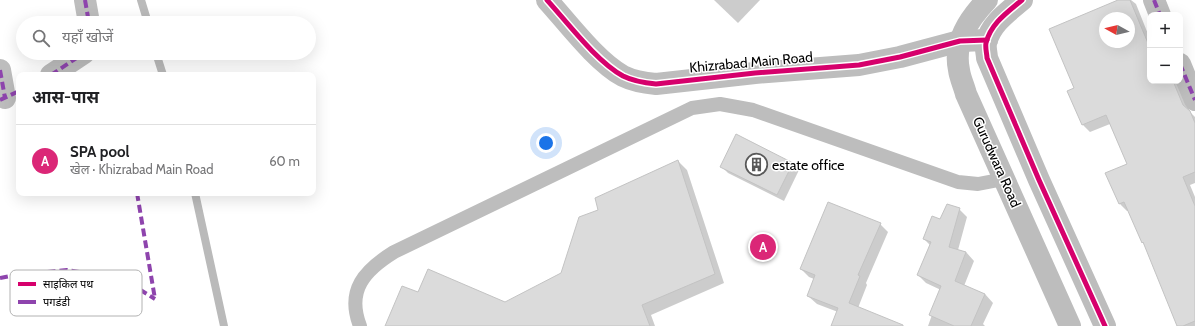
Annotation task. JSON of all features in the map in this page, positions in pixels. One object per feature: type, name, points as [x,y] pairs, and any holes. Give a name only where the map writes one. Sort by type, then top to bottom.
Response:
[{"type":"street","points":[[85,0],[88,16]]},
{"type":"street","name":"Khizrabad Main Road","points":[[547,0],[587,46],[611,68],[624,76],[643,82],[656,84],[755,72],[859,65],[900,57],[960,41],[987,40]]},
{"type":"street","name":"Gurudwara Road","points":[[987,0],[969,22],[957,48],[958,69],[966,94],[1070,326]]},
{"type":"street","points":[[1022,0],[1002,17],[990,31],[986,44],[987,58],[1039,180],[1105,326]]},
{"type":"street","points":[[1154,0],[1159,12]]},
{"type":"street","points":[[56,72],[74,60]]},
{"type":"street","points":[[0,70],[8,97]]},
{"type":"street","points":[[1183,71],[1195,100]]},
{"type":"lane","points":[[360,326],[356,317],[355,298],[362,278],[376,263],[692,108],[720,104],[753,110],[958,182],[978,184],[1004,179]]},
{"type":"building","points":[[1118,0],[1130,0],[1147,41],[1147,84],[1174,84],[1183,105],[1190,111],[1195,123],[1195,172],[1183,177],[1195,206],[1195,321],[1183,326],[1177,326],[1143,242],[1142,243],[1124,202],[1119,204],[1105,173],[1127,164],[1106,115],[1082,125],[1067,91],[1074,88],[1049,29]]},
{"type":"building","name":"estate office","points":[[736,134],[793,163],[777,195],[720,167]]},
{"type":"building","points":[[678,160],[715,274],[642,305],[650,326],[385,326],[402,286],[418,292],[428,269],[505,302],[561,273],[579,217],[598,210],[595,198]]},
{"type":"building","points":[[828,202],[881,223],[858,275],[860,276],[849,303],[903,326],[831,326],[838,308],[807,296],[815,275],[800,269]]},
{"type":"building","points":[[947,204],[960,208],[949,247],[966,252],[955,281],[985,294],[971,326],[954,326],[929,315],[941,286],[917,275],[931,242],[923,239],[932,216],[940,219]]},
{"type":"waterway","points":[[141,0],[146,16]]},
{"type":"waterway","points":[[158,60],[162,72]]},
{"type":"waterway","points":[[196,196],[224,326]]},
{"type":"marked path","points":[[85,0],[88,16]]},
{"type":"marked path","points":[[1154,0],[1159,12]]},
{"type":"marked path","points":[[56,72],[74,60]]},
{"type":"marked path","points":[[0,70],[5,98]]},
{"type":"marked path","points":[[1183,71],[1195,100]]},
{"type":"marked path","points":[[0,100],[16,92]]},
{"type":"marked path","points":[[138,196],[155,299]]},
{"type":"marked path","points":[[0,278],[10,276]]},
{"type":"marked path","points":[[142,291],[155,299]]},
{"type":"cycle path","points":[[547,0],[593,51],[613,69],[623,76],[631,79],[656,84],[755,73],[859,65],[900,57],[960,41],[987,40]]},
{"type":"cycle path","points":[[1022,0],[1001,18],[988,36],[986,43],[987,58],[1039,180],[1105,326]]},
{"type":"place","name":"estate office","points":[[757,165]]},
{"type":"place","name":"SPA pool","points":[[763,247]]}]
